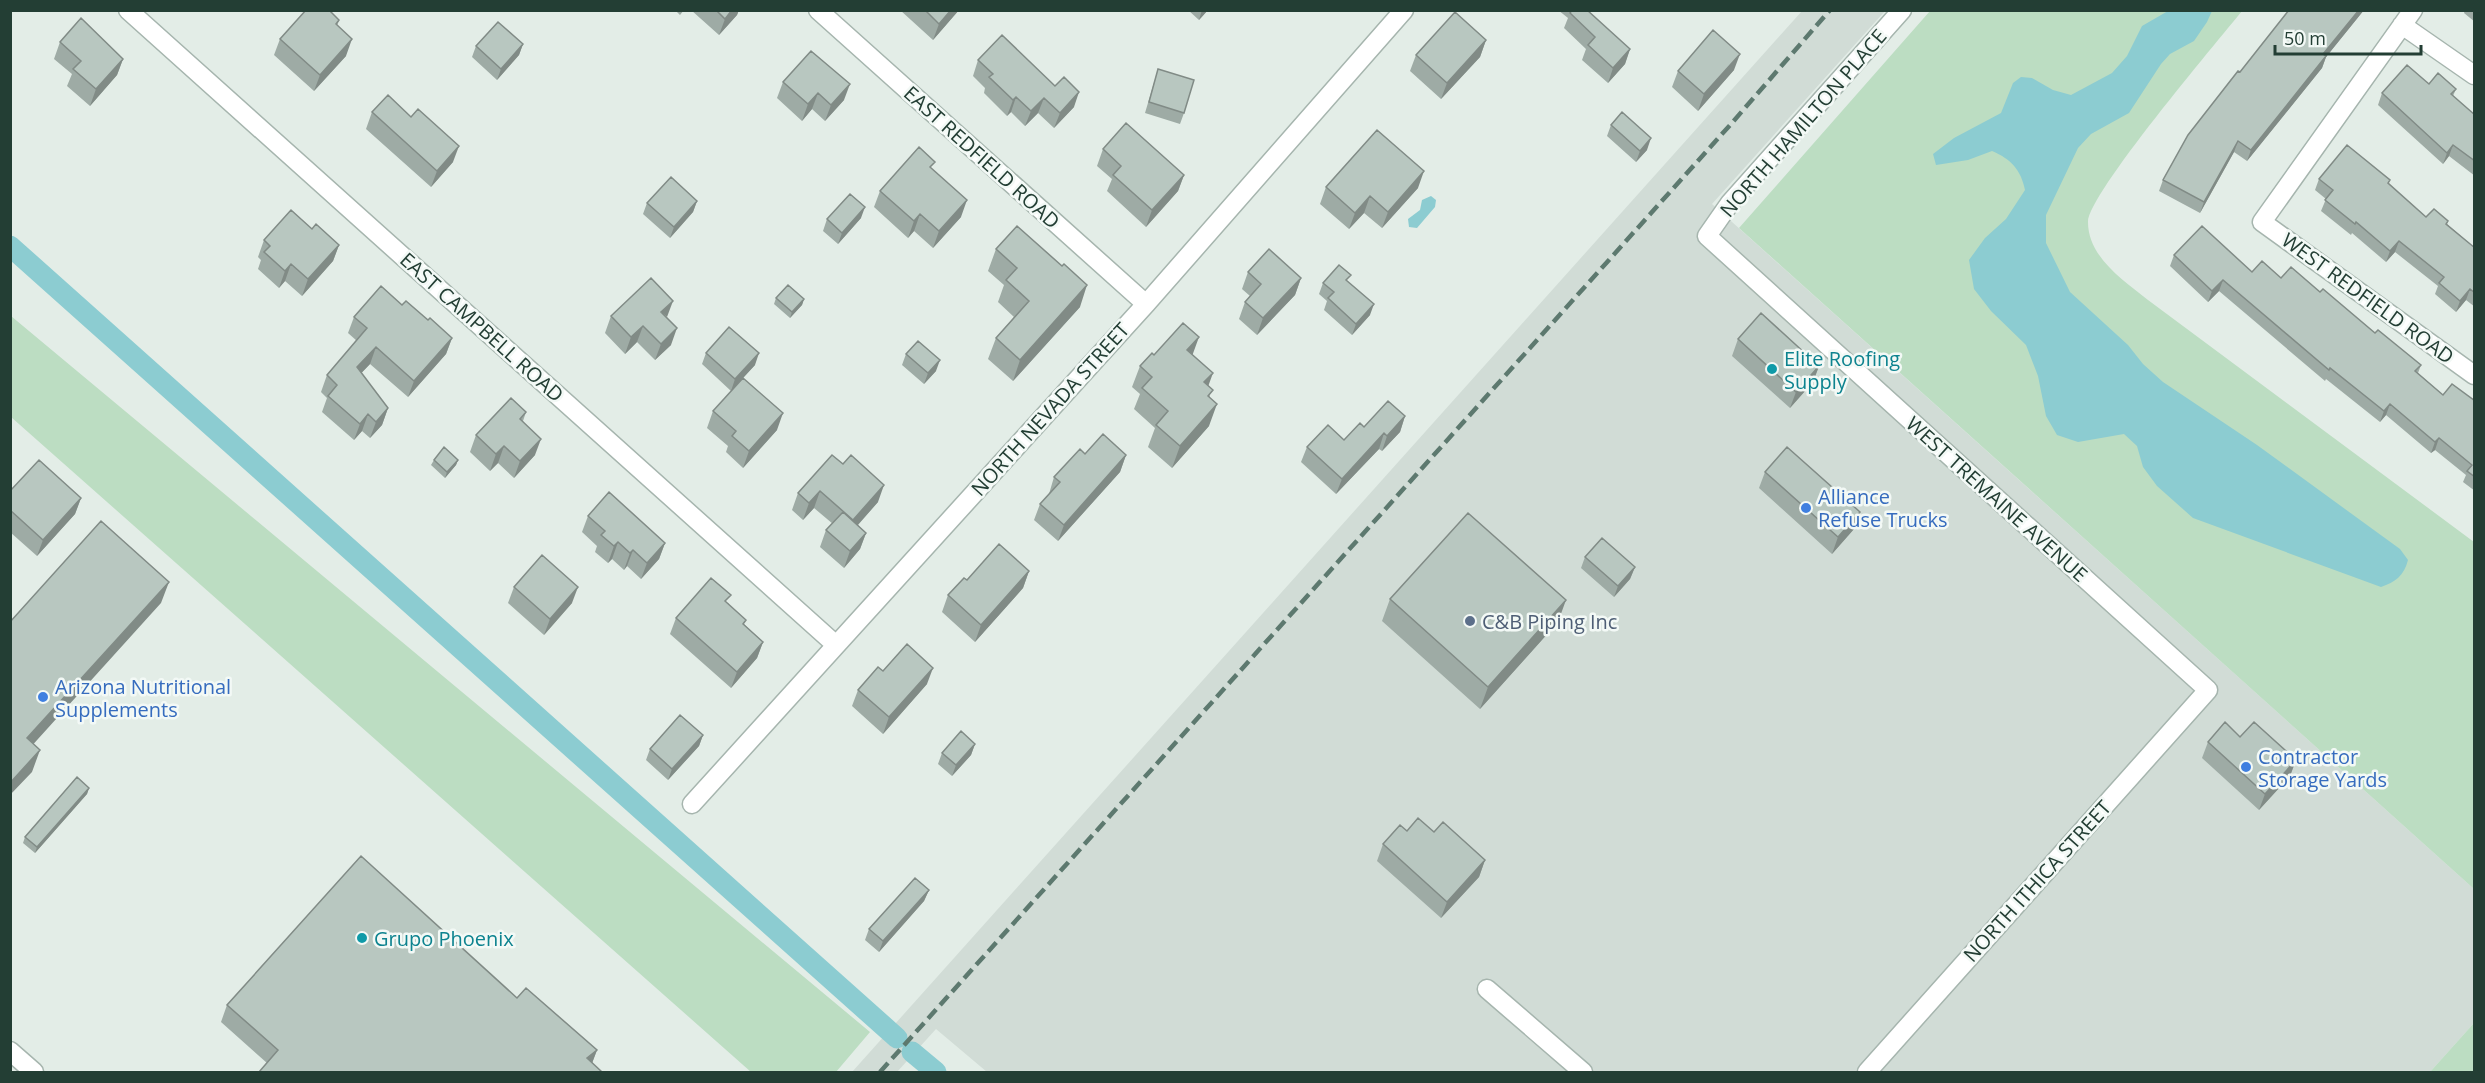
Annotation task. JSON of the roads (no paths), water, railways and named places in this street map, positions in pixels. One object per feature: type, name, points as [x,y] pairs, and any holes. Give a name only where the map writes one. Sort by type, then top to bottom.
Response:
[{"type":"street","name":"EAST CAMPBELL ROAD","points":[[128,10],[836,645]]},
{"type":"street","name":"EAST REDFIELD ROAD","points":[[818,10],[1146,304]]},
{"type":"street","name":"NORTH NEVADA STREET","points":[[692,804],[1146,304],[1404,10]]},
{"type":"street","name":"NORTH HAMILTON PLACE","points":[[1707,236],[1730,203],[1902,10]]},
{"type":"street","points":[[2407,18],[2475,75]]},
{"type":"street","name":"WEST REDFIELD ROAD","points":[[2407,18],[2262,222],[2475,375]]},
{"type":"street","name":"WEST TREMAINE AVENUE","points":[[1707,236],[2208,690]]},
{"type":"street","name":"NORTH ITHICA STREET","points":[[1867,1072],[2208,690]]},
{"type":"street","points":[[1487,989],[1583,1072]]},
{"type":"street","points":[[10,1051],[34,1072]]},
{"type":"water","points":[[2168,11],[2212,11],[2194,41],[2170,54],[2161,64],[2129,113],[2091,134],[2078,148],[2046,215],[2046,243],[2070,292],[2128,345],[2143,364],[2163,382],[2257,445],[2400,549],[2408,560],[2404,570],[2395,580],[2381,587],[2193,518],[2157,486],[2143,467],[2137,446],[2124,434],[2078,442],[2057,435],[2046,416],[2038,376],[2026,345],[1991,311],[1974,289],[1969,260],[1985,238],[2006,219],[2025,190],[2023,183],[2014,166],[1992,151],[1968,160],[1936,165],[1933,154],[1954,138],[2001,113],[2013,83],[2021,77],[2032,78],[2053,90],[2071,95],[2112,73],[2127,56],[2142,26]]},
{"type":"water","points":[[1431,196],[1436,200],[1435,207],[1417,228],[1409,227],[1408,219],[1420,210],[1422,200]]},
{"type":"waterway","points":[[10,246],[897,1038]]},
{"type":"waterway","points":[[912,1052],[936,1072]]},
{"type":"railway","points":[[880,1072],[1731,124],[1830,10]]},
{"type":"place","name":"Elite Roofing Supply","points":[[1772,369]]},
{"type":"place","name":"Alliance Refuse Trucks","points":[[1806,508]]},
{"type":"place","name":"C&B Piping Inc","points":[[1470,621]]},
{"type":"place","name":"Arizona Nutritional Supplements","points":[[43,697]]},
{"type":"place","name":"Contractor Storage Yards","points":[[2246,767]]},
{"type":"place","name":"Grupo Phoenix","points":[[362,938]]}]
